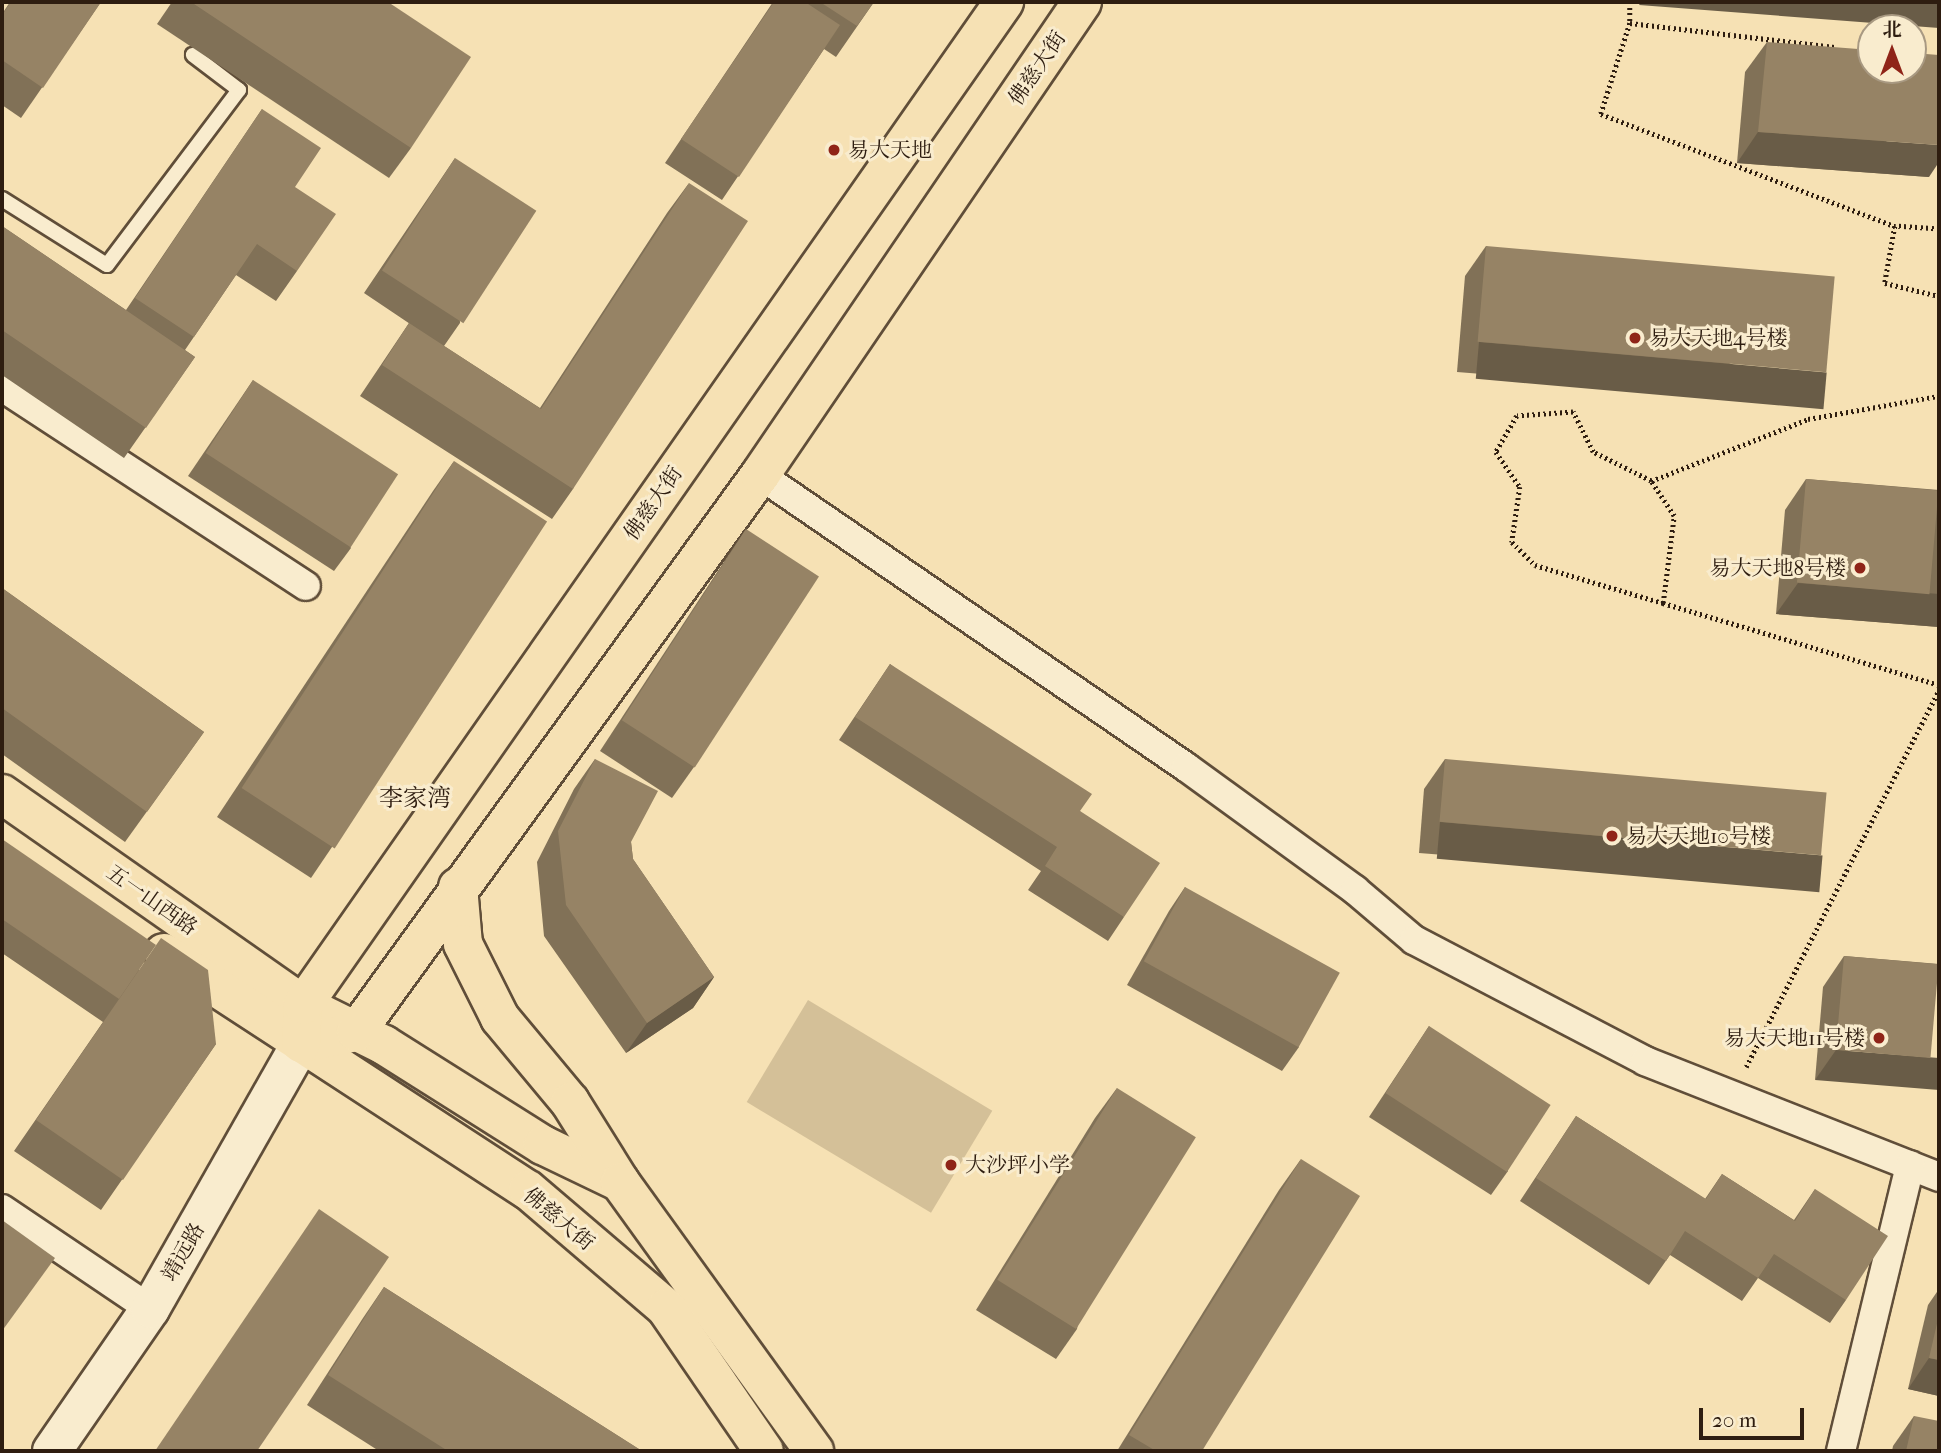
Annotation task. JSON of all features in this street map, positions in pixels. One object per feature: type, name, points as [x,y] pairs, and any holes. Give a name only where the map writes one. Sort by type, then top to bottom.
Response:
[{"type":"main road","name":"佛慈大街","points":[[303,1005],[1004,2]]},
{"type":"main road","name":"佛慈大街","points":[[356,1032],[458,887],[760,475],[1082,2]]},
{"type":"main road","name":"五一山西路","points":[[2,794],[303,1005]]},
{"type":"main road","points":[[458,887],[463,944],[500,1018],[570,1102],[620,1182],[814,1451]]},
{"type":"main road","name":"五一山西路","points":[[130,930],[300,1044]]},
{"type":"main road","points":[[356,1032],[300,1044],[303,1005],[356,1032],[543,1146],[620,1182]]},
{"type":"main road","name":"佛慈大街","points":[[300,1044],[528,1190],[666,1308],[764,1451]]},
{"type":"street","points":[[2,387],[306,586]]},
{"type":"street","points":[[760,475],[1186,766],[1355,890],[1414,940],[1645,1061],[1939,1177]]},
{"type":"street","name":"靖远路","points":[[52,1451],[150,1309],[300,1044]]},
{"type":"street","points":[[1841,1451],[1910,1165]]},
{"type":"street","points":[[2,1209],[150,1309]]},
{"type":"lane","points":[[2,199],[107,265],[239,90],[193,55]]},
{"type":"path","points":[[1630,2],[1630,23],[1601,114],[1895,226],[1939,229]]},
{"type":"path","points":[[1630,23],[1844,48]]},
{"type":"path","points":[[1895,226],[1885,283],[1939,296]]},
{"type":"path","points":[[1651,481],[1808,419],[1939,396]]},
{"type":"path","points":[[1664,603],[1674,516],[1651,481],[1593,452],[1573,412],[1517,416],[1496,452],[1520,487],[1512,542],[1535,565],[1939,685]]},
{"type":"path","points":[[1732,1095],[1939,690]]},
{"type":"shaded area","points":[[808,1000],[992,1111],[931,1213],[747,1102]]},
{"type":"building","points":[[11,2],[101,2],[43,88],[2,60],[2,15]]},
{"type":"building","points":[[191,2],[388,2],[471,57],[411,148]]},
{"type":"building","points":[[774,2],[805,2],[840,25],[739,177],[681,139]]},
{"type":"building","points":[[820,2],[874,2],[857,26]]},
{"type":"building","points":[[1767,42],[1857,49],[1857,84],[1927,84],[1927,54],[1939,55],[1939,145],[1758,132]]},
{"type":"building","points":[[262,109],[321,148],[295,187],[336,214],[297,271],[257,244],[194,337],[135,298]]},
{"type":"building","points":[[455,158],[536,211],[463,323],[382,270]]},
{"type":"building","points":[[689,183],[748,221],[573,489],[382,365],[409,323],[541,409]]},
{"type":"building","points":[[2,226],[195,357],[146,428],[2,330]]},
{"type":"building","name":"易大天地4号楼","points":[[1486,246],[1835,277],[1826,372],[1478,342]]},
{"type":"building","points":[[253,380],[398,474],[351,547],[206,453]]},
{"type":"building","points":[[454,461],[547,521],[335,849],[242,788]]},
{"type":"building","points":[[1806,479],[1938,491],[1929,594],[1797,583]]},
{"type":"building","points":[[746,529],[819,576],[695,768],[622,720]]},
{"type":"building","points":[[2,588],[204,732],[147,812],[2,708]]},
{"type":"building","points":[[890,664],[1092,794],[1080,811],[1160,863],[1124,917],[1045,866],[1057,847],[855,717]]},
{"type":"building","points":[[595,759],[658,791],[631,842],[633,859],[714,977],[647,1023],[566,905],[558,831]]},
{"type":"building","points":[[1445,759],[1827,792],[1821,855],[1440,822]]},
{"type":"building","points":[[2,839],[156,945],[119,999],[2,919]]},
{"type":"building","points":[[1185,887],[1340,973],[1299,1047],[1144,961]]},
{"type":"building","points":[[161,938],[208,970],[216,1044],[123,1180],[36,1120]]},
{"type":"building","points":[[1844,956],[1939,964],[1930,1058],[1836,1050]]},
{"type":"building","points":[[1429,1026],[1551,1105],[1507,1172],[1385,1093]]},
{"type":"building","points":[[1117,1088],[1196,1137],[1076,1329],[997,1280]]},
{"type":"building","points":[[1576,1116],[1706,1199],[1722,1174],[1795,1221],[1815,1189],[1888,1236],[1846,1300],[1774,1254],[1758,1278],[1685,1231],[1666,1261],[1536,1178]]},
{"type":"building","points":[[1301,1159],[1360,1196],[1202,1451],[1156,1451],[1129,1435]]},
{"type":"building","points":[[319,1209],[389,1257],[257,1451],[155,1451]]},
{"type":"building","points":[[2,1220],[55,1258],[2,1331]]},
{"type":"building","points":[[384,1287],[642,1451],[448,1451],[328,1375]]},
{"type":"building","points":[[1939,1315],[1939,1360],[1929,1358]]},
{"type":"building","points":[[1914,1416],[1939,1421],[1939,1451],[1906,1451]]},
{"type":"place","name":"易大天地","points":[[834,150]]},
{"type":"place","name":"易大天地4号楼","points":[[1635,338]]},
{"type":"place","name":"易大天地8号楼","points":[[1860,568]]},
{"type":"place","name":"易大天地10号楼","points":[[1612,836]]},
{"type":"place","name":"易大天地11号楼","points":[[1879,1038]]},
{"type":"place","name":"大沙坪小学","points":[[951,1165]]},
{"type":"district","name":"李家湾","points":[[415,799]]}]
